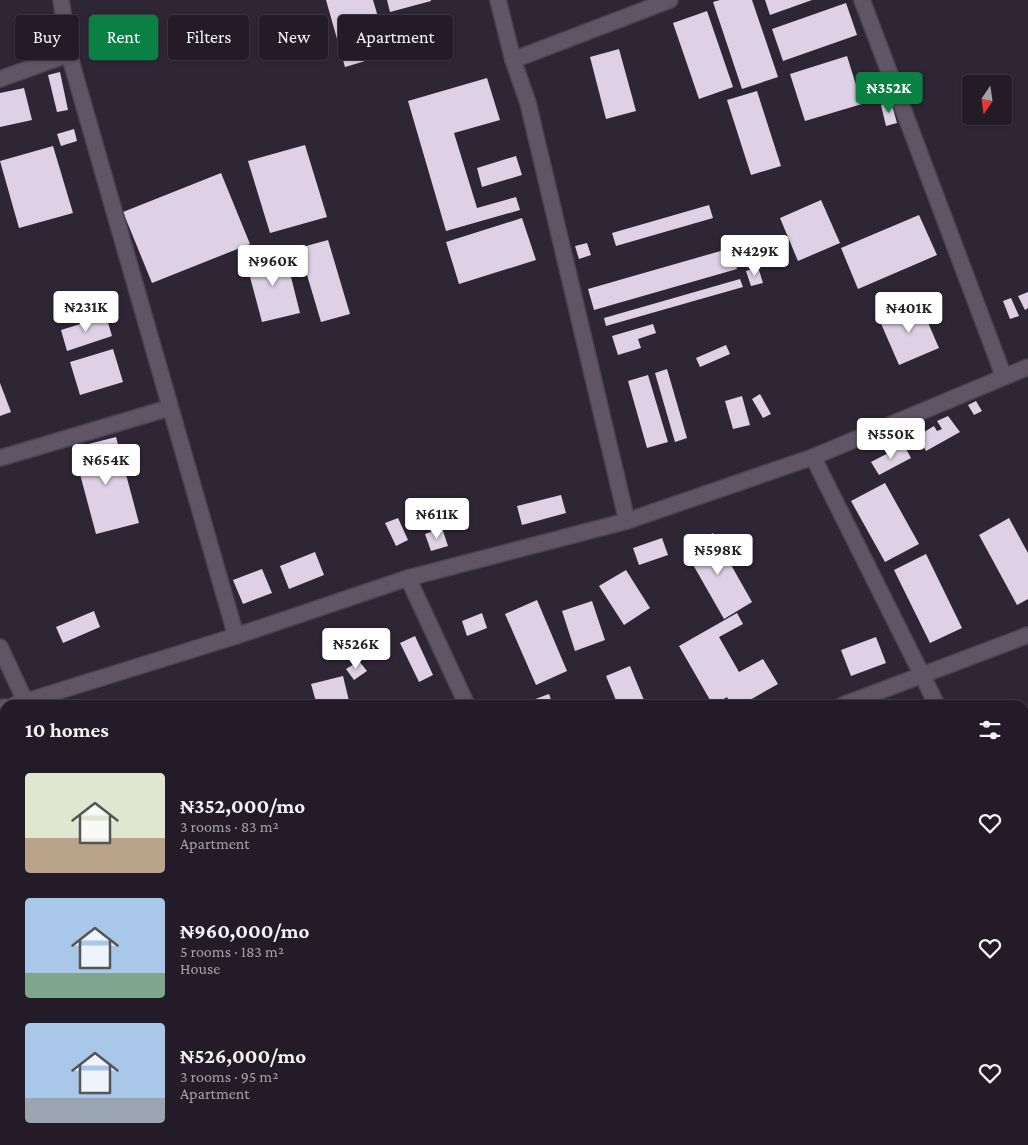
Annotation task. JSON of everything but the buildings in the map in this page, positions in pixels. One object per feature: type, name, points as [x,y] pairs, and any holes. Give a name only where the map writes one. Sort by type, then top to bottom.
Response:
[{"type":"street","points":[[61,0],[63,15]]},
{"type":"street","points":[[498,0],[513,60],[528,103],[627,520]]},
{"type":"street","points":[[513,60],[670,0]]},
{"type":"street","points":[[862,0],[1004,378]]},
{"type":"street","points":[[0,79],[52,60]]},
{"type":"street","points":[[71,60],[169,408],[236,636]]},
{"type":"street","points":[[35,700],[236,636],[408,578],[627,520],[813,456],[1028,367]]},
{"type":"street","points":[[0,458],[169,408]]},
{"type":"street","points":[[813,456],[934,700]]},
{"type":"street","points":[[408,578],[465,700]]},
{"type":"street","points":[[856,700],[1028,635]]},
{"type":"street","points":[[0,647],[20,700]]}]
